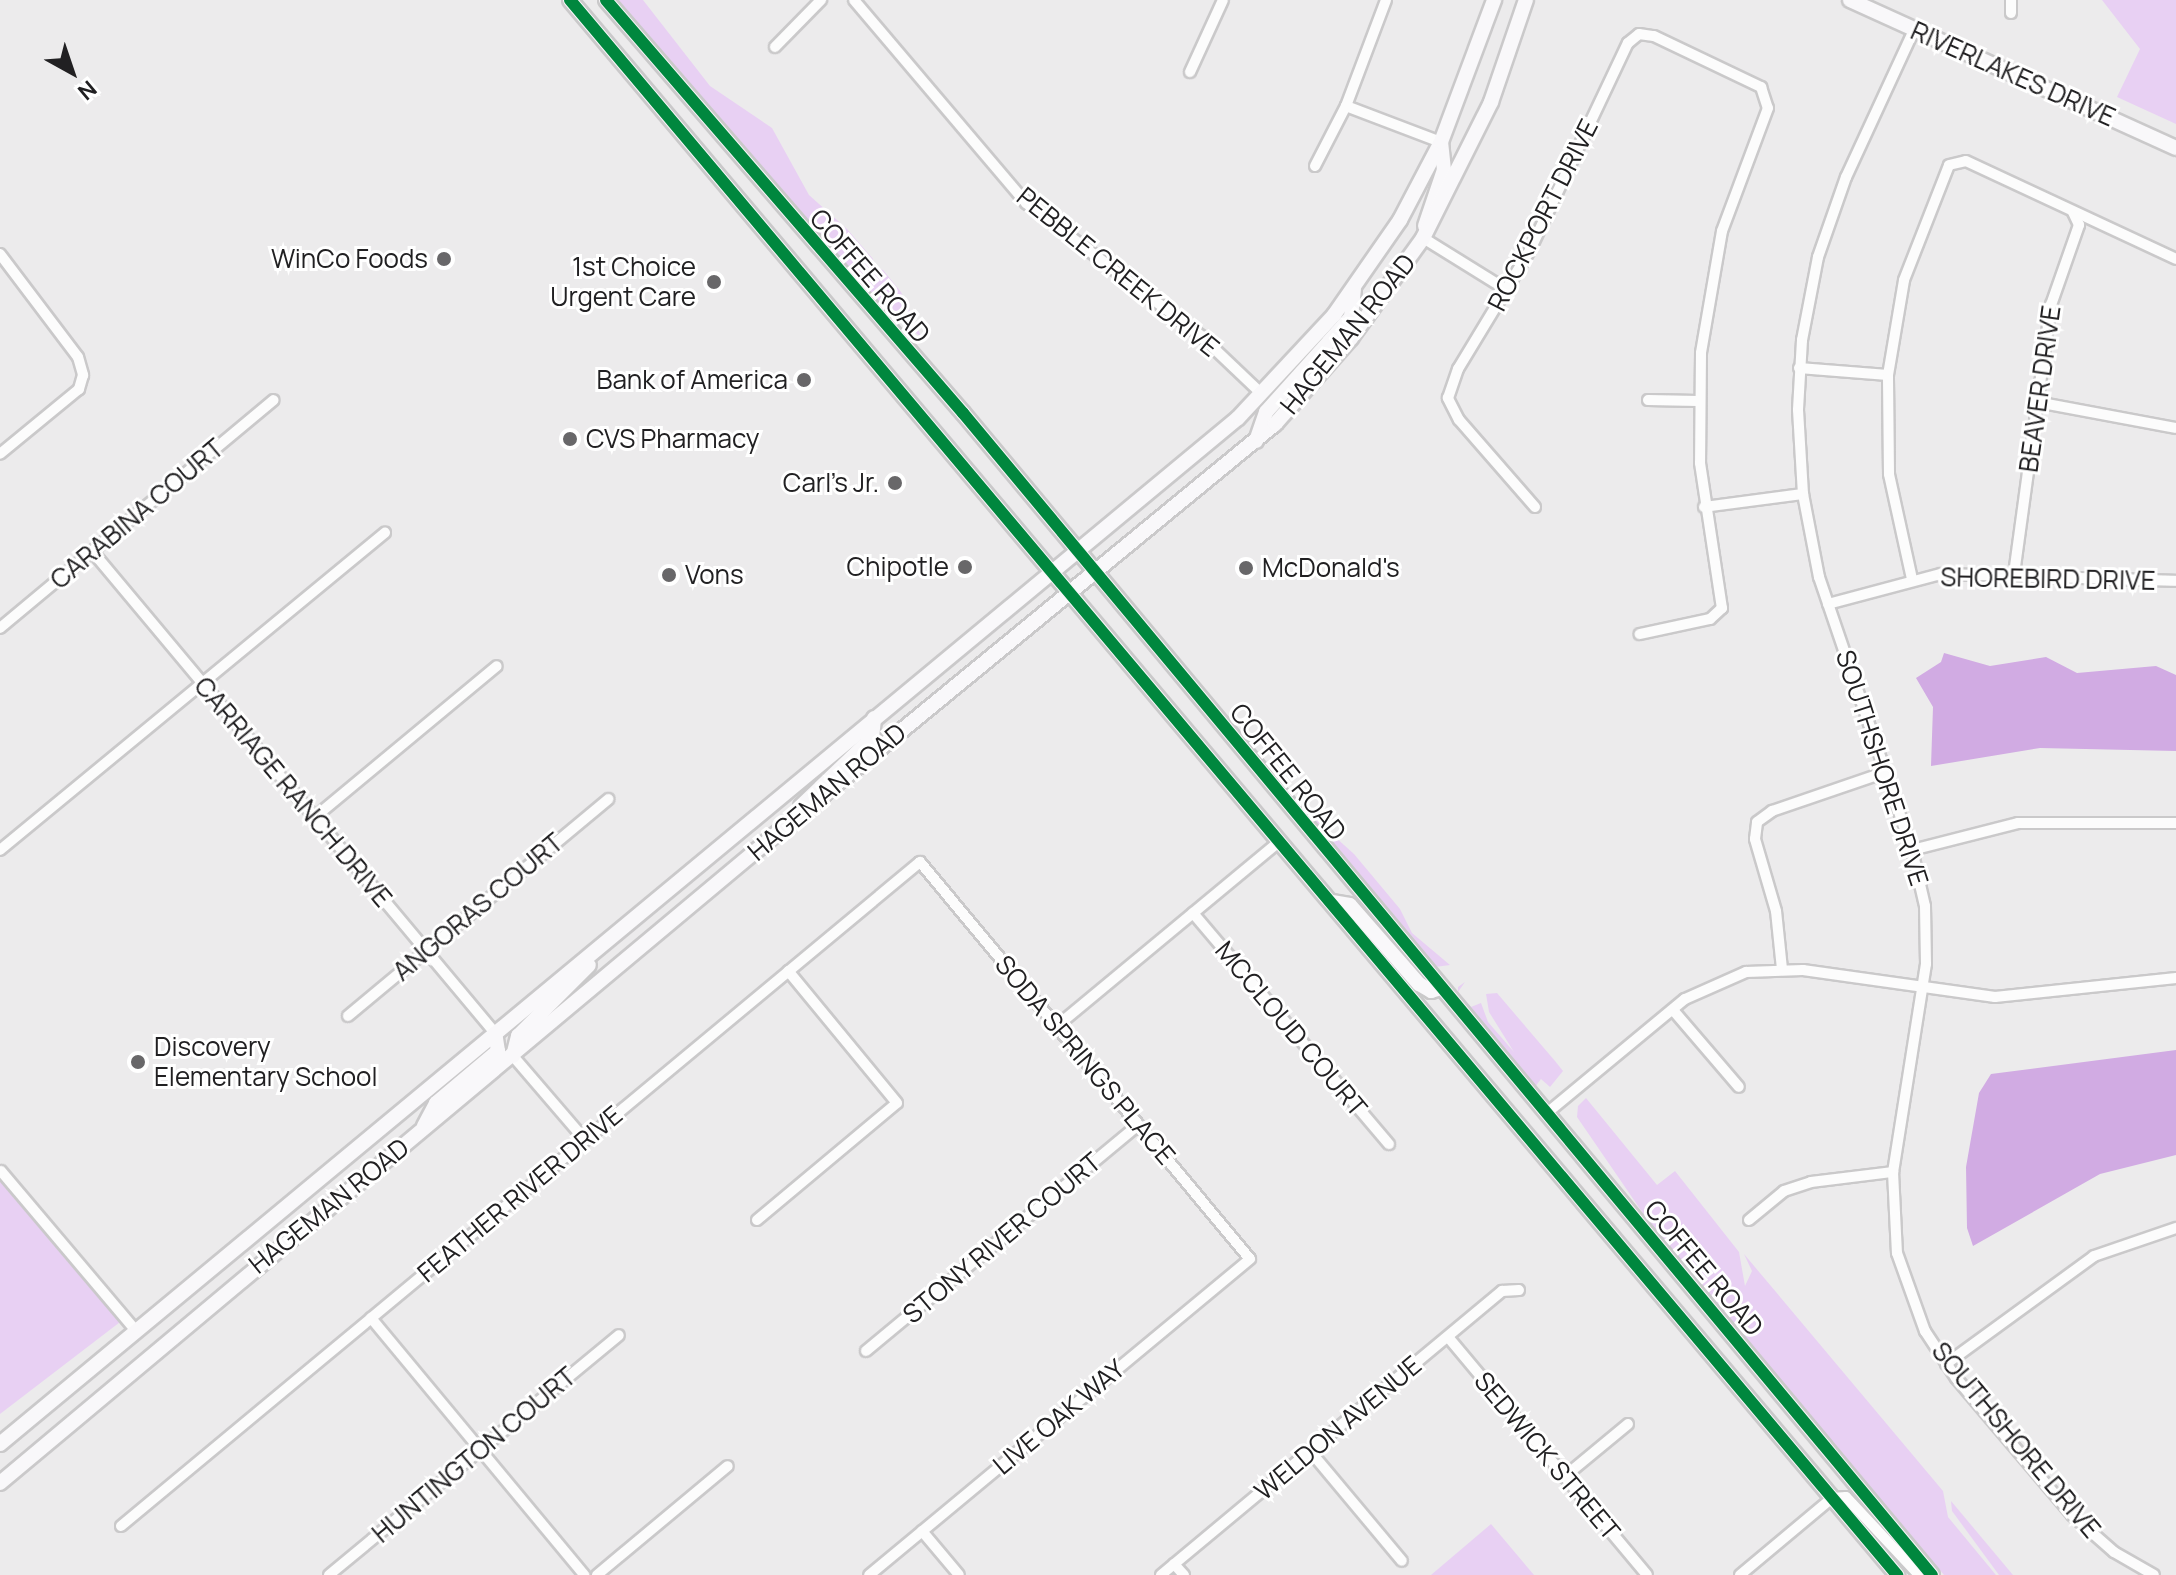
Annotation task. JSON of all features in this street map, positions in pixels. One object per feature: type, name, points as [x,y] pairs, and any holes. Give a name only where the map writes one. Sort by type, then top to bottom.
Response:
[{"type":"main road","name":"COFFEE ROAD","points":[[570,0],[1069,596],[1332,902],[1897,1575]]},
{"type":"main road","name":"COFFEE ROAD","points":[[606,0],[1077,549],[1932,1575]]},
{"type":"main road","name":"HAGEMAN ROAD","points":[[0,1444],[607,943],[1262,394],[1354,288],[1400,220],[1441,142],[1494,0]]},
{"type":"main road","name":"HAGEMAN ROAD","points":[[0,1483],[789,823],[1256,442],[1315,383],[1423,238],[1491,102],[1526,0]]},
{"type":"main road","name":"RIVERLAKES DRIVE","points":[[1850,0],[2176,148]]},
{"type":"main road","points":[[1423,238],[1429,206],[1444,170],[1441,142]]},
{"type":"main road","points":[[1256,442],[1266,412],[1351,317],[1354,288]]},
{"type":"main road","points":[[789,823],[811,792],[872,738],[874,718]]},
{"type":"main road","points":[[1332,902],[1350,905],[1419,984],[1431,991],[1441,988]]},
{"type":"main road","points":[[513,1056],[518,1036],[570,988],[607,943]]},
{"type":"main road","points":[[422,1130],[436,1103],[498,1051],[495,1033]]},
{"type":"street","points":[[775,47],[821,0]]},
{"type":"street","name":"PEBBLE CREEK DRIVE","points":[[854,0],[1026,203],[1201,336],[1262,394]]},
{"type":"street","points":[[1190,72],[1223,0]]},
{"type":"street","points":[[1315,166],[1346,106],[1386,0]]},
{"type":"street","points":[[2011,0],[2011,13]]},
{"type":"street","name":"SOUTHSHORE DRIVE","points":[[1914,30],[1831,216],[1809,299],[1799,368],[1803,494],[1828,604],[1912,850],[1925,906],[1923,988],[1893,1172],[1893,1225],[1904,1282],[1925,1331],[1946,1364],[2072,1515],[2114,1552],[2154,1575]]},
{"type":"street","name":"ROCKPORT DRIVE","points":[[1535,507],[1459,420],[1448,398],[1458,369],[1507,290],[1628,43],[1639,34],[1654,36],[1761,87],[1768,98],[1714,267],[1698,401]]},
{"type":"street","points":[[1346,106],[1441,142]]},
{"type":"street","points":[[1912,579],[1889,474],[1888,375],[1896,315],[1917,237],[1949,165],[1966,161],[2176,259]]},
{"type":"street","name":"BEAVER DRIVE","points":[[2014,574],[2051,305],[2079,225],[2071,210]]},
{"type":"street","points":[[1423,238],[1507,290]]},
{"type":"street","points":[[0,454],[79,389],[83,375],[78,357],[1,261]]},
{"type":"street","points":[[1799,368],[1888,375]]},
{"type":"street","name":"CARABINA COURT","points":[[0,628],[274,400]]},
{"type":"street","points":[[1640,634],[1710,619],[1722,608],[1704,507],[1698,401],[1648,400]]},
{"type":"street","points":[[2037,402],[2176,428]]},
{"type":"street","points":[[1704,507],[1803,494]]},
{"type":"street","points":[[0,850],[385,533]]},
{"type":"street","name":"CARRIAGE RANCH DRIVE","points":[[92,551],[495,1033]]},
{"type":"street","name":"SHOREBIRD DRIVE","points":[[1828,604],[1912,579],[2014,574],[2176,581]]},
{"type":"street","points":[[315,817],[497,666]]},
{"type":"street","points":[[1782,969],[1778,923],[1755,839],[1757,822],[1772,811],[1886,772]]},
{"type":"street","name":"ANGORAS COURT","points":[[348,1016],[608,799]]},
{"type":"street","points":[[1912,850],[2018,823],[2176,823]]},
{"type":"street","points":[[1057,1026],[1280,841]]},
{"type":"street","name":"FEATHER RIVER DRIVE","points":[[121,1526],[920,862]]},
{"type":"street","name":"SODA SPRINGS PLACE","points":[[920,862],[1250,1259]]},
{"type":"street","name":"MCCLOUD COURT","points":[[1193,913],[1389,1144]]},
{"type":"street","points":[[1547,1113],[1673,1010],[1725,978],[1782,969],[1923,988],[2024,996],[2176,978]]},
{"type":"street","points":[[757,1220],[897,1103],[788,971]]},
{"type":"street","points":[[1673,1010],[1739,1087]]},
{"type":"street","points":[[513,1056],[585,1140]]},
{"type":"street","name":"STONY RIVER COURT","points":[[866,1351],[1138,1125]]},
{"type":"street","points":[[1,1171],[136,1331]]},
{"type":"street","points":[[1749,1220],[1765,1204],[1798,1186],[1835,1176],[1893,1172]]},
{"type":"street","points":[[1946,1364],[2094,1256],[2176,1228]]},
{"type":"street","name":"LIVE OAK WAY","points":[[869,1575],[1250,1259]]},
{"type":"street","name":"WELDON AVENUE","points":[[1161,1575],[1502,1291],[1519,1290]]},
{"type":"street","points":[[371,1318],[584,1575]]},
{"type":"street","name":"HUNTINGTON COURT","points":[[329,1575],[619,1335]]},
{"type":"street","name":"SEDWICK STREET","points":[[1448,1337],[1647,1575]]},
{"type":"street","points":[[1564,1477],[1628,1424]]},
{"type":"street","points":[[1310,1451],[1402,1561]]},
{"type":"street","points":[[597,1575],[728,1466]]},
{"type":"street","points":[[1740,1575],[1832,1498],[1846,1497],[1855,1503],[1919,1575]]},
{"type":"street","points":[[922,1531],[959,1575]]},
{"type":"street","points":[[1174,1564],[1184,1575]]},
{"type":"shaded area","points":[[618,0],[643,0],[710,86],[772,128],[809,195],[847,229],[873,259],[873,267],[883,270],[901,292],[922,338],[899,319],[894,320],[843,264]]},
{"type":"shaded area","points":[[2102,0],[2176,0],[2176,124],[2117,97],[2140,49]]},
{"type":"shaded area","points":[[1944,653],[1990,666],[2046,657],[2077,673],[2156,666],[2176,675],[2176,751],[2040,748],[1931,766],[1933,707],[1916,678],[1941,662]]},
{"type":"shaded area","points":[[1304,809],[1354,854],[1400,909],[1412,933],[1450,965],[1435,967]]},
{"type":"shaded area","points":[[1458,992],[1471,1007],[1481,1003],[1488,1022],[1514,1052],[1489,1012],[1486,994],[1497,993],[1563,1071],[1550,1087],[1541,1079],[1535,1087]]},
{"type":"shaded area","points":[[2176,1050],[2176,1155],[2100,1174],[1973,1246],[1967,1228],[1966,1167],[1979,1093],[1991,1074]]},
{"type":"shaded area","points":[[1586,1098],[1657,1185],[1675,1171],[1739,1252],[1745,1286],[1752,1271],[1744,1254],[1943,1491],[1948,1517],[1996,1575],[1944,1575],[1649,1222],[1577,1117],[1578,1106]]},
{"type":"shaded area","points":[[0,1175],[124,1319],[0,1414]]},
{"type":"shaded area","points":[[1951,1501],[2013,1575],[1999,1575],[1952,1511]]},
{"type":"shaded area","points":[[1491,1524],[1534,1575],[1431,1575]]},
{"type":"cycle path","points":[[570,0],[1897,1575]]},
{"type":"cycle path","points":[[606,0],[963,413],[1932,1575]]},
{"type":"place","name":"WinCo Foods","points":[[444,259]]},
{"type":"place","name":"1st Choice Urgent Care","points":[[714,282]]},
{"type":"place","name":"Bank of America","points":[[804,380]]},
{"type":"place","name":"CVS Pharmacy","points":[[570,439]]},
{"type":"place","name":"Carl's Jr.","points":[[895,483]]},
{"type":"place","name":"Chipotle","points":[[965,567]]},
{"type":"place","name":"McDonald's","points":[[1246,568]]},
{"type":"place","name":"Vons","points":[[669,575]]},
{"type":"place","name":"Discovery Elementary School","points":[[138,1062]]}]
